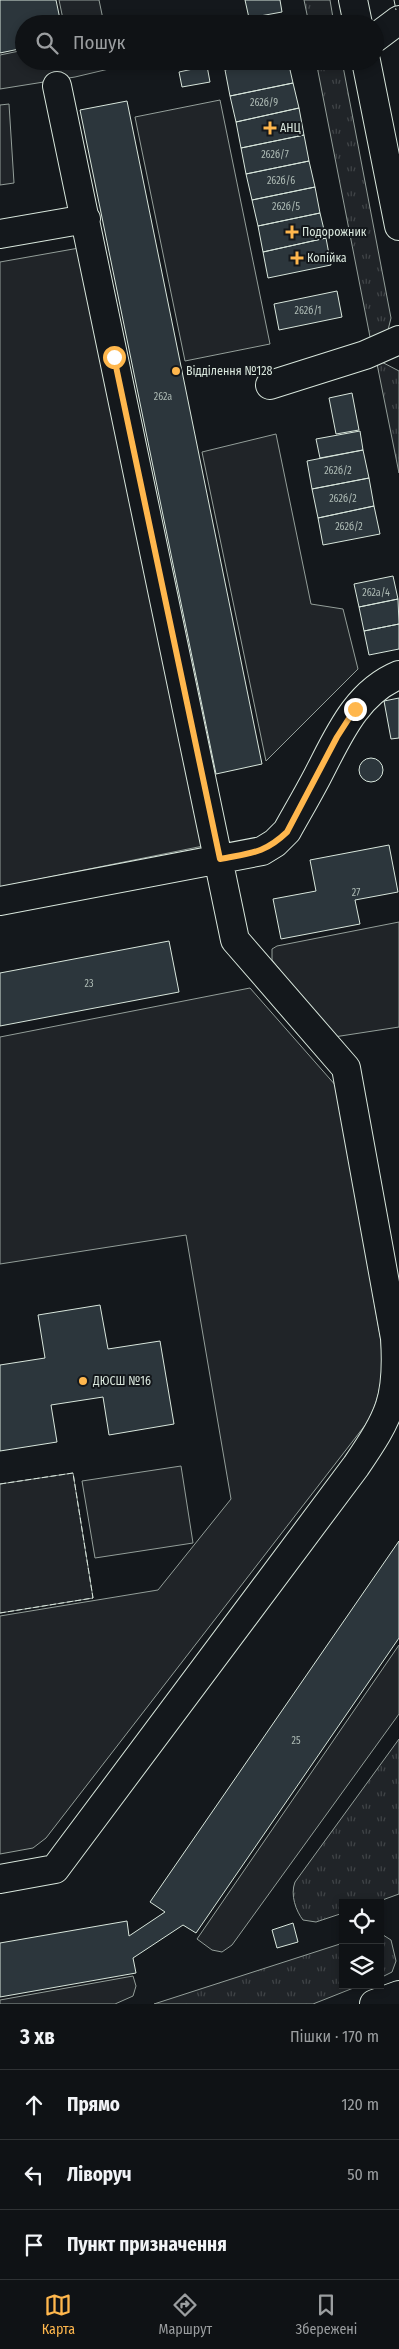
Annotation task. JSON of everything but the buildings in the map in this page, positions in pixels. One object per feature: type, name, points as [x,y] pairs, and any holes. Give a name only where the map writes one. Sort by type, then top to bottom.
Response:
[{"type":"street","points":[[353,0],[356,15]]},
{"type":"street","points":[[384,31],[399,20]]},
{"type":"street","points":[[368,70],[399,226]]},
{"type":"street","points":[[0,1879],[55,1869],[356,1466],[371,1444],[392,1405],[396,1378],[395,1338],[346,1068],[235,940],[220,859],[57,86]]},
{"type":"street","points":[[0,234],[86,219]]},
{"type":"street","points":[[270,385],[365,355],[399,340]]},
{"type":"street","points":[[0,901],[262,851],[287,832],[337,737],[355,709],[374,690],[399,675]]},
{"type":"street","points":[[374,2004],[399,1995]]},
{"type":"green space","points":[[59,0],[99,0],[102,15],[62,15]]},
{"type":"green space","points":[[304,0],[330,0],[332,15],[307,15]]},
{"type":"green space","points":[[15,52],[15,70],[105,70],[75,77],[0,89],[0,55]]},
{"type":"green space","points":[[318,70],[344,70],[391,318],[386,338],[371,342]]},
{"type":"green space","points":[[220,100],[270,344],[185,361],[135,117]]},
{"type":"green space","points":[[9,104],[14,183],[0,185],[0,105]]},
{"type":"green space","points":[[79,248],[203,846],[0,887],[0,262]]},
{"type":"green space","points":[[376,359],[399,371],[399,473]]},
{"type":"green space","points":[[276,434],[311,604],[343,609],[358,669],[266,761],[202,452]]},
{"type":"green space","points":[[399,922],[399,1027],[334,1037],[272,960],[272,949],[277,946]]},
{"type":"green space","points":[[250,988],[337,1087],[381,1341],[382,1363],[378,1394],[366,1424],[46,1838],[33,1848],[0,1854],[0,1616],[158,1590],[231,1499],[186,1235],[0,1264],[0,1037]]},
{"type":"green space","points":[[181,1466],[193,1543],[95,1558],[82,1481]]},
{"type":"green space","points":[[73,1473],[93,1598],[0,1613],[0,1484]]},
{"type":"green space","points":[[399,1645],[399,1714],[232,1945],[222,1952],[212,1950],[197,1939]]},
{"type":"green space","points":[[399,1739],[399,1894],[384,1899],[339,1899],[339,1914],[316,1922],[303,1920],[298,1912],[293,1892],[295,1882]]},
{"type":"green space","points":[[384,1936],[391,1940],[396,1961],[392,1972],[384,1976]]},
{"type":"green space","points":[[339,1944],[339,1989],[351,1989],[313,2004],[154,2004]]},
{"type":"green space","points":[[133,1976],[136,1986],[133,1996],[115,2004],[0,2004],[0,2000]]},
{"type":"fence","points":[[394,0],[396,10]]},
{"type":"fence","points":[[0,1484],[73,1473],[93,1598],[0,1613]]},
{"type":"place","name":"АНЦ","points":[[270,128]]},
{"type":"place","name":"Подорожник","points":[[292,232]]},
{"type":"place","name":"Копійка","points":[[297,258]]},
{"type":"place","name":"Відділення №128","points":[[176,371]]},
{"type":"place","name":"ДЮСШ №16","points":[[83,1381]]},
{"type":"route","points":[[114,357],[220,859],[262,851],[287,832],[337,737],[355,709]]}]
